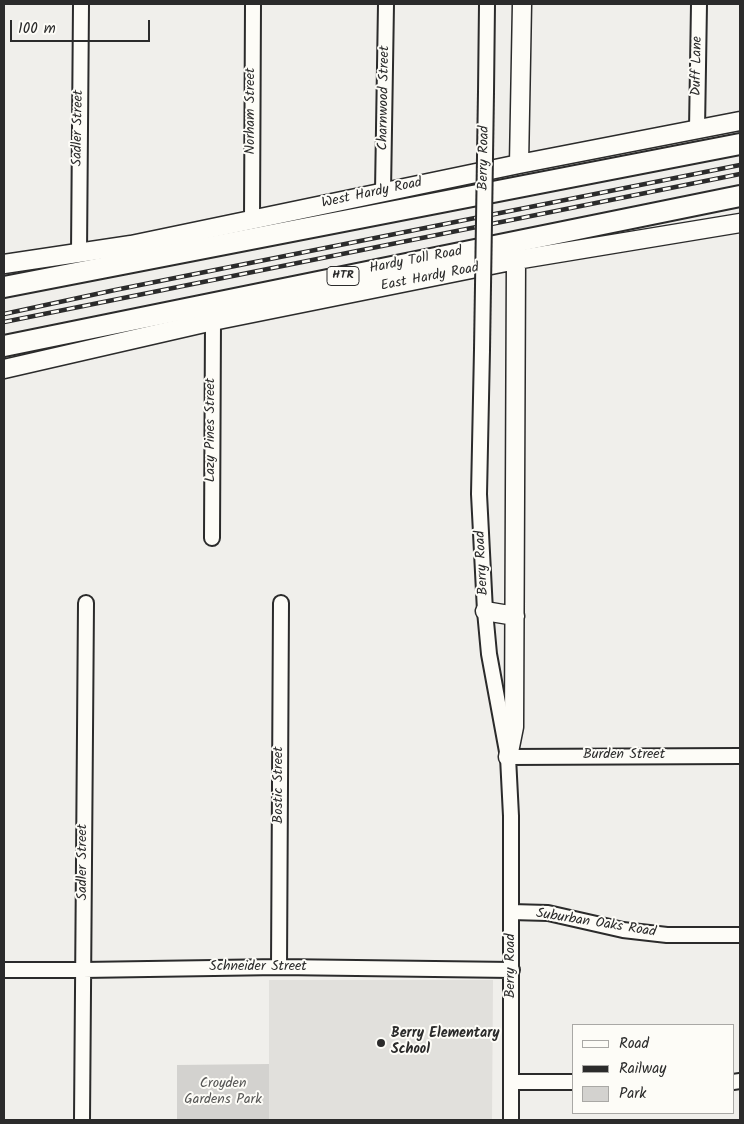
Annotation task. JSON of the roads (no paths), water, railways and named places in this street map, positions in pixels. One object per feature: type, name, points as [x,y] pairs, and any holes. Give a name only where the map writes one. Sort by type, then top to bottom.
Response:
[{"type":"highway","points":[[4,285],[740,144]]},
{"type":"highway","name":"Hardy Toll Road","points":[[4,346],[740,196]]},
{"type":"highway","points":[[682,208],[740,200]]},
{"type":"main road","points":[[518,164],[522,4]]},
{"type":"main road","name":"West Hardy Road","points":[[4,264],[130,245],[383,191],[740,121]]},
{"type":"main road","name":"East Hardy Road","points":[[4,368],[213,321],[516,260],[740,222]]},
{"type":"main road","points":[[508,757],[514,726],[516,260]]},
{"type":"main road","points":[[485,611],[515,616]]},
{"type":"street","name":"Sadler Street","points":[[79,253],[81,4]]},
{"type":"street","name":"Norham Street","points":[[252,219],[253,4]]},
{"type":"street","name":"Charnwood Street","points":[[383,191],[386,4]]},
{"type":"street","name":"Berry Road","points":[[487,4],[480,494],[485,611],[489,654],[508,757],[512,970],[511,1120]]},
{"type":"street","name":"Duff Lane","points":[[697,129],[699,4]]},
{"type":"street","name":"Lazy Pines Street","points":[[212,538],[213,321]]},
{"type":"street","name":"Bostic Street","points":[[279,967],[281,603]]},
{"type":"street","name":"Sadler Street","points":[[82,1120],[86,604]]},
{"type":"street","name":"Burden Street","points":[[508,757],[740,756]]},
{"type":"street","name":"Suburban Oaks Road","points":[[511,912],[548,914],[623,930],[667,935],[740,935]]},
{"type":"street","name":"Schneider Street","points":[[4,970],[279,967],[512,970]]},
{"type":"street","points":[[511,1082],[572,1082]]},
{"type":"railway","points":[[4,314],[740,165]]},
{"type":"railway","points":[[4,322],[740,174]]},
{"type":"place","name":"Berry Elementary School","points":[[381,1043]]},
{"type":"park label","name":"Croyden Gardens Park","points":[[223,1094]]}]
